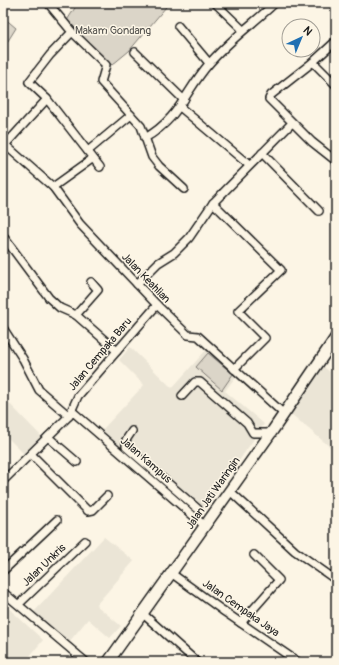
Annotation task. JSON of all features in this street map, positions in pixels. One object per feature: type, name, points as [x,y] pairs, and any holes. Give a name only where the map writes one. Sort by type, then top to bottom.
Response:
[{"type":"main road","name":"Jalan Jati Waringin","points":[[108,662],[271,433],[336,337]]},
{"type":"street","points":[[49,3],[72,32],[106,65],[101,82],[141,126],[147,146],[155,161],[184,189]]},
{"type":"street","points":[[215,3],[243,30]]},
{"type":"street","points":[[145,138],[164,125],[180,107],[209,63],[243,30],[275,3]]},
{"type":"street","points":[[178,26],[209,63]]},
{"type":"street","points":[[72,32],[28,81],[47,99],[100,168]]},
{"type":"street","points":[[336,41],[270,97],[272,103],[292,123],[336,161]]},
{"type":"street","points":[[135,52],[184,100]]},
{"type":"street","points":[[313,62],[336,85]]},
{"type":"street","points":[[4,144],[47,99]]},
{"type":"street","points":[[180,107],[249,165]]},
{"type":"street","points":[[88,151],[131,115]]},
{"type":"street","points":[[137,284],[158,263],[174,253],[189,238],[213,203],[292,123]]},
{"type":"street","name":"Jalan Keahlian","points":[[4,144],[53,187],[80,224],[157,305],[188,335],[198,336],[284,414]]},
{"type":"street","points":[[262,153],[319,211]]},
{"type":"street","points":[[53,187],[92,159]]},
{"type":"street","points":[[213,203],[281,270],[238,311],[265,338],[234,369]]},
{"type":"street","points":[[4,241],[49,298],[60,308],[76,315],[117,351]]},
{"type":"street","points":[[76,315],[98,290],[91,282]]},
{"type":"street","name":"Jalan Cempaka Baru","points":[[3,481],[43,443],[70,414],[78,396],[157,305]]},
{"type":"street","name":"Jalan Kampus","points":[[3,328],[23,359],[39,390],[205,526]]},
{"type":"street","points":[[182,396],[195,382],[200,382],[247,423],[253,433],[271,433]]},
{"type":"street","points":[[132,431],[126,440],[126,447],[198,509]]},
{"type":"street","points":[[48,437],[77,462]]},
{"type":"street","points":[[31,454],[88,511],[93,510],[107,496]]},
{"type":"street","points":[[230,491],[295,551],[336,580]]},
{"type":"street","points":[[3,571],[57,520]]},
{"type":"street","name":"Jalan Unkris","points":[[19,604],[84,541]]},
{"type":"street","points":[[240,622],[279,580],[254,554]]},
{"type":"street","name":"Jalan Cempaka Jaya","points":[[171,573],[298,662]]},
{"type":"street","points":[[3,592],[86,662]]},
{"type":"street","points":[[142,613],[197,662]]},
{"type":"shaded area","points":[[130,347],[172,388],[207,349],[237,375],[225,391],[264,424],[200,518],[102,430],[144,385],[119,360]]},
{"type":"shaded area","points":[[324,367],[336,377],[336,452],[291,414]]},
{"type":"shaded area","points":[[3,397],[43,438],[25,455],[3,433]]},
{"type":"shaded area","points":[[104,537],[134,561],[96,605],[121,626],[110,638],[88,619],[69,642],[33,613]]},
{"type":"shaded area","points":[[3,603],[43,640],[25,662],[3,662]]},
{"type":"green space","name":"Makam Gondang","points":[[78,3],[160,3],[166,7],[129,51],[112,65],[66,22]]},
{"type":"green space","points":[[3,17],[16,28],[6,44],[3,42]]},
{"type":"green space","points":[[208,353],[233,374],[222,390],[196,367]]}]
